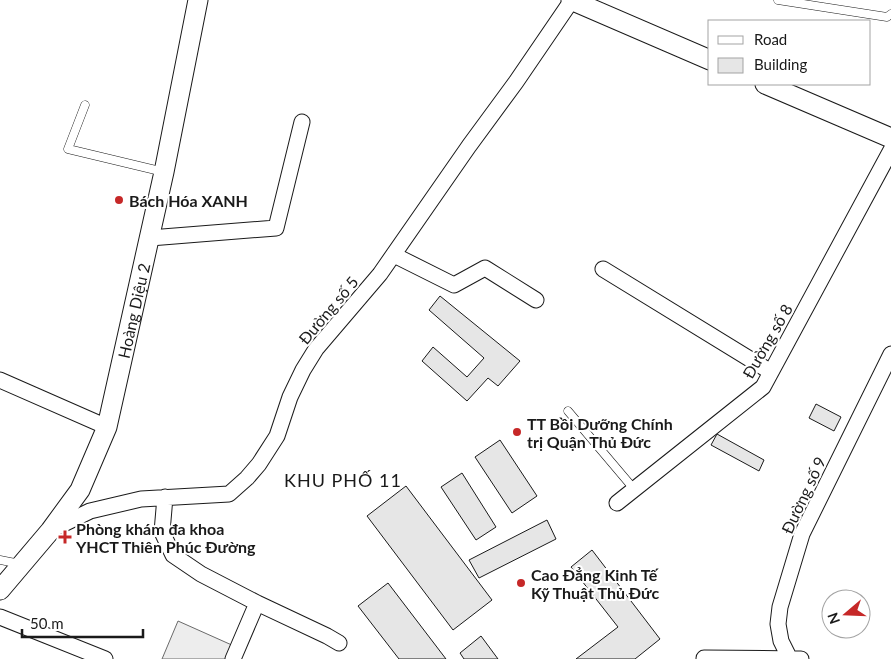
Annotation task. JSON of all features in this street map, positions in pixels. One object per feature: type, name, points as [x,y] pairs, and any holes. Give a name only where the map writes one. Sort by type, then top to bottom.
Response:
[{"type":"street","name":"Hoàng Diệu 2","points":[[0,590],[50,531],[80,490],[107,427],[150,238],[198,0]]},
{"type":"street","points":[[571,0],[708,59]]},
{"type":"street","name":"Đường số 5","points":[[50,531],[90,510],[142,499],[229,494],[247,478],[259,464],[277,436],[290,397],[316,349],[394,255],[469,146],[516,82],[571,0]]},
{"type":"street","points":[[767,85],[891,138]]},
{"type":"street","points":[[150,238],[276,228],[302,122]]},
{"type":"street","name":"Đường số 8","points":[[617,503],[763,387],[891,150]]},
{"type":"street","points":[[394,255],[454,285],[485,268],[536,300]]},
{"type":"street","points":[[603,269],[772,372]]},
{"type":"street","name":"Đường số 9","points":[[790,659],[781,641],[778,624],[780,608],[802,534],[891,354]]},
{"type":"street","points":[[0,380],[107,427]]},
{"type":"street","points":[[165,497],[162,532],[173,555],[201,574],[338,643]]},
{"type":"street","points":[[233,659],[257,603]]},
{"type":"street","points":[[0,617],[105,659]]},
{"type":"street","points":[[704,658],[801,659]]},
{"type":"lane","points":[[778,0],[887,17],[891,14]]},
{"type":"lane","points":[[85,105],[68,149],[164,172]]},
{"type":"lane","points":[[568,411],[634,490]]},
{"type":"lane","points":[[0,560],[22,565]]},
{"type":"shaded area","points":[[178,621],[234,646],[228,659],[162,659]]},
{"type":"building","points":[[440,296],[520,361],[498,386],[488,378],[467,401],[422,361],[433,347],[467,377],[484,358],[429,310]]},
{"type":"building","points":[[816,404],[841,417],[834,431],[809,418]]},
{"type":"building","points":[[717,434],[764,460],[759,471],[711,445]]},
{"type":"building","points":[[500,440],[537,496],[512,513],[475,457]]},
{"type":"building","points":[[462,473],[496,527],[476,540],[441,487]]},
{"type":"building","points":[[406,486],[492,600],[453,630],[367,516]]},
{"type":"building","points":[[547,520],[556,539],[479,578],[469,560]]},
{"type":"building","points":[[592,550],[660,639],[635,659],[576,659],[618,627],[571,567]]},
{"type":"building","points":[[388,583],[446,659],[399,659],[358,606]]},
{"type":"building","points":[[481,636],[498,659],[464,659],[460,653]]},
{"type":"place","name":"Bách Hóa XANH","points":[[119,200]]},
{"type":"place","name":"TT Bồi Dưỡng Chính trị Quận Thủ Đức","points":[[517,432]]},
{"type":"place","name":"Phòng khám đa khoa YHCT Thiên Phúc Đường","points":[[65,537]]},
{"type":"place","name":"Cao Đẳng Kinh Tế Kỹ Thuật Thủ Đức","points":[[521,583]]},
{"type":"district","name":"KHU PHỐ 11","points":[[343,480]]}]
